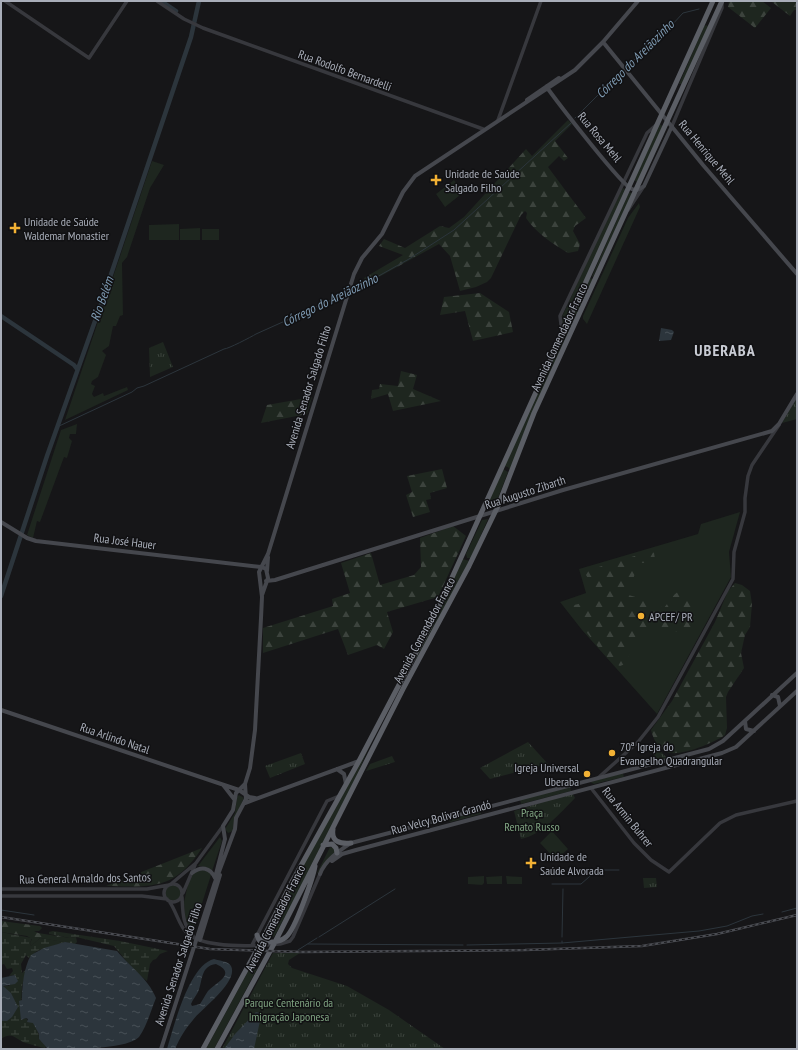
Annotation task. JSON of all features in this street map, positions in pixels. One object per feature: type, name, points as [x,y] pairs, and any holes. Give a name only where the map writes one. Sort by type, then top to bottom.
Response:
[{"type":"highway","points":[[708,1],[710,8]]},
{"type":"highway","name":"Avenida Comendador Franco","points":[[203,1049],[293,880],[359,761],[431,624],[714,1]]},
{"type":"highway","name":"Avenida Comendador Franco","points":[[217,1049],[275,942],[403,689],[473,559],[495,512],[534,413],[722,2]]},
{"type":"highway","points":[[704,22],[708,21],[711,26]]},
{"type":"highway","points":[[677,82],[678,86],[683,87]]},
{"type":"highway","points":[[590,274],[592,279],[596,279]]},
{"type":"highway","points":[[501,470],[508,469],[510,475]]},
{"type":"highway","points":[[462,555],[466,560],[473,559]]},
{"type":"highway","points":[[403,689],[402,686],[405,679],[405,674]]},
{"type":"highway","points":[[333,826],[332,833],[336,841],[341,844],[351,843]]},
{"type":"highway","points":[[323,845],[332,844],[336,848],[337,853]]},
{"type":"highway","points":[[256,937],[259,940],[271,942],[280,940],[290,933],[312,880],[315,861]]},
{"type":"main road","name":"Avenida Senador Salgado Filho","points":[[161,1049],[214,885],[235,829],[236,818],[245,803],[245,784],[250,768],[254,745],[262,597],[259,574],[268,554],[354,274],[362,258],[382,234],[408,184],[428,166],[577,68],[603,42],[638,1]]},
{"type":"main road","name":"Rua Henrique Mehl","points":[[603,42],[624,69],[797,274]]},
{"type":"main road","name":"Rua Rosa Mehl","points":[[547,88],[624,182],[629,187],[637,190]]},
{"type":"main road","name":"Avenida Comendador Franco","points":[[644,186],[672,126]]},
{"type":"main road","points":[[637,190],[644,186]]},
{"type":"main road","points":[[779,424],[797,394]]},
{"type":"main road","name":"Rua Augusto Zibarth","points":[[260,581],[262,583],[275,580],[479,518],[571,488],[772,430],[779,424]]},
{"type":"main road","name":"Rua José Hauer","points":[[1,522],[15,532],[36,541],[261,567]]},
{"type":"main road","name":"Avenida Senador Salgado Filho","points":[[262,597],[268,573],[268,554]]},
{"type":"main road","points":[[251,567],[255,568],[259,574]]},
{"type":"main road","points":[[261,567],[268,573],[270,578],[275,580]]},
{"type":"main road","points":[[797,673],[746,721],[746,729],[751,732],[754,731],[797,691]]},
{"type":"main road","points":[[772,696],[778,697],[780,700],[780,706]]},
{"type":"main road","name":"Rua Arlindo Natal","points":[[1,710],[239,790]]},
{"type":"main road","name":"Rua Velcy Bolivar Grandó","points":[[320,874],[322,869],[337,853],[351,843],[684,756],[717,745],[746,721]]},
{"type":"main road","name":"Rua Velcy Bolivar Grandó","points":[[320,874],[335,858],[356,850],[722,753],[736,747],[754,731]]},
{"type":"main road","points":[[684,756],[687,759],[685,763]]},
{"type":"main road","points":[[245,803],[255,798],[359,761]]},
{"type":"main road","points":[[336,769],[344,774],[346,785]]},
{"type":"main road","points":[[631,770],[634,772],[631,777]]},
{"type":"main road","name":"Avenida Senador Salgado Filho","points":[[214,885],[225,840],[223,826],[234,810],[234,799],[239,790],[245,784]]},
{"type":"main road","points":[[222,785],[234,799]]},
{"type":"main road","points":[[239,790],[246,796],[255,798]]},
{"type":"main road","points":[[450,816],[447,821],[450,825]]},
{"type":"main road","points":[[432,830],[443,824],[440,819]]},
{"type":"main road","points":[[224,834],[232,834]]},
{"type":"main road","points":[[356,850],[353,845],[369,838]]},
{"type":"main road","points":[[192,872],[198,868],[206,868],[215,878]]},
{"type":"main road","points":[[200,940],[220,876],[220,869]]},
{"type":"street","points":[[5,1],[89,58],[128,1]]},
{"type":"street","name":"Rua Rodolfo Bernardelli","points":[[157,1],[200,27],[483,129]]},
{"type":"street","points":[[498,120],[541,1]]},
{"type":"street","name":"Avenida Comendador Franco","points":[[672,126],[719,16],[722,8],[722,2]]},
{"type":"street","name":"Avenida Comendador Franco","points":[[562,335],[560,316],[610,208],[647,133],[658,123]]},
{"type":"street","name":"Avenida Comendador Franco","points":[[627,211],[644,186]]},
{"type":"street","points":[[597,778],[638,742],[658,717],[733,578],[734,552],[745,512],[748,476],[752,465],[779,424]]},
{"type":"street","name":"Rua Armin Buhrer","points":[[591,788],[634,843],[651,860],[670,872],[724,821],[736,815],[797,801]]},
{"type":"street","name":"Avenida Comendador Franco","points":[[252,945],[327,801],[340,796]]},
{"type":"street","name":"Avenida Senador Salgado Filho","points":[[170,884],[196,863],[215,839],[223,826]]},
{"type":"street","name":"Avenida Senador Salgado Filho","points":[[215,839],[224,834]]},
{"type":"street","name":"Avenida Senador Salgado Filho","points":[[182,895],[196,863]]},
{"type":"street","name":"Rua Velcy Bolivar Grandó","points":[[168,900],[177,913],[187,934],[200,940],[215,944],[280,944],[290,941],[293,937],[320,874]]},
{"type":"street","points":[[182,895],[177,901],[168,900],[164,891],[170,884],[180,886],[182,895],[182,918],[187,929],[194,937]]},
{"type":"street","name":"Rua General Arnaldo dos Santos","points":[[1,889],[147,889],[170,884]]},
{"type":"street","points":[[7,889],[4,893],[7,896]]},
{"type":"street","points":[[80,890],[82,893],[81,896]]},
{"type":"street","name":"Rua General Arnaldo dos Santos","points":[[1,896],[142,896],[168,900]]},
{"type":"street","name":"Avenida Comendador Franco","points":[[256,937],[257,944]]},
{"type":"green space","points":[[729,1],[762,1],[771,8],[755,28],[728,7]]},
{"type":"green space","points":[[796,1],[796,10],[794,10],[790,16],[772,2]]},
{"type":"green space","points":[[707,25],[708,27],[682,84],[679,84],[704,26]]},
{"type":"green space","points":[[568,120],[572,124],[555,141],[568,158],[564,161],[559,156],[548,167],[586,218],[575,226],[573,231],[580,244],[578,251],[568,253],[545,238],[526,218],[527,213],[525,211],[521,215],[491,278],[487,282],[476,287],[460,291],[450,256],[439,244],[366,284],[364,278],[403,255],[379,246],[384,239],[405,248],[440,226],[449,228],[464,217],[526,149],[532,156]]},
{"type":"green space","points":[[660,124],[663,127],[638,183],[634,180]]},
{"type":"green space","points":[[152,161],[164,165],[150,188],[127,257],[122,263],[123,315],[120,316],[116,326],[113,326],[109,346],[102,351],[106,355],[98,377],[92,381],[91,384],[95,386],[92,394],[94,397],[103,393],[104,396],[127,387],[128,390],[65,420]]},
{"type":"green space","points":[[454,180],[464,192],[445,207],[436,194]]},
{"type":"green space","points":[[623,188],[626,190],[563,328],[561,319],[609,212]]},
{"type":"green space","points":[[629,192],[633,194],[593,277],[592,276]]},
{"type":"green space","points":[[639,203],[640,207],[587,324],[583,319],[583,316],[628,218]]},
{"type":"green space","points":[[179,224],[179,240],[149,240],[149,225]]},
{"type":"green space","points":[[200,228],[200,240],[180,240],[180,229]]},
{"type":"green space","points":[[202,229],[219,229],[219,240],[202,240]]},
{"type":"green space","points":[[589,278],[593,279],[510,470],[508,467],[503,466]]},
{"type":"green space","points":[[480,293],[509,312],[513,332],[473,341],[465,311],[440,315],[444,297]]},
{"type":"green space","points":[[163,342],[173,367],[150,377],[149,348]]},
{"type":"green space","points":[[401,371],[417,375],[413,389],[441,401],[393,411],[388,394],[371,399],[372,390],[379,389],[380,384],[398,386]]},
{"type":"green space","points":[[312,397],[307,414],[261,423],[267,405]]},
{"type":"green space","points":[[797,397],[797,419],[782,423]]},
{"type":"green space","points":[[77,424],[76,434],[70,434],[69,438],[72,441],[67,458],[64,457],[40,522],[37,521],[33,538],[27,535],[61,430]]},
{"type":"green space","points":[[442,469],[447,488],[430,493],[431,499],[426,500],[430,512],[413,517],[406,495],[412,492],[407,476]]},
{"type":"green space","points":[[503,469],[508,472],[495,506],[484,509]]},
{"type":"green space","name":"APCEF/ PR","points":[[740,512],[729,552],[731,577],[657,714],[582,630],[560,602],[586,593],[579,569],[698,534],[701,524]]},
{"type":"green space","points":[[488,519],[471,558],[467,558],[466,554],[482,520]]},
{"type":"green space","points":[[453,526],[466,536],[438,597],[387,612],[393,632],[384,649],[377,645],[348,655],[338,629],[263,653],[263,628],[333,606],[332,599],[350,593],[341,563],[371,553],[380,585],[414,575],[421,567],[420,538]]},
{"type":"green space","points":[[651,551],[654,553],[655,559],[653,563],[639,563],[633,579],[624,576],[625,594],[653,602],[664,608],[680,590],[691,595],[694,599],[695,629],[689,636],[662,628],[651,630],[641,636],[637,635],[630,643],[630,653],[625,664],[620,666],[614,663],[601,650],[571,610],[574,605],[587,602],[595,595],[595,590],[586,575],[589,570]]},
{"type":"green space","points":[[463,559],[470,561],[416,662],[415,660]]},
{"type":"green space","points":[[735,583],[742,585],[750,591],[752,604],[750,627],[745,635],[741,653],[744,668],[726,697],[727,728],[725,735],[704,746],[686,752],[670,753],[664,751],[659,747],[651,730],[672,701],[715,622],[728,591]]},
{"type":"green space","points":[[372,740],[326,840],[300,889],[274,937],[268,934],[283,901]]},
{"type":"green space","points":[[528,742],[548,764],[490,779],[480,768]]},
{"type":"green space","points":[[653,743],[667,758],[659,760],[647,749]]},
{"type":"green space","points":[[301,753],[305,764],[270,778],[265,766]]},
{"type":"green space","points":[[392,756],[395,762],[366,771],[370,764]]},
{"type":"green space","points":[[623,773],[624,777],[594,784],[590,782]]},
{"type":"green space","points":[[570,787],[571,791],[521,804],[520,800]]},
{"type":"green space","name":"Praça Renato Russo","points":[[573,794],[575,798],[557,817],[536,833],[521,839],[514,811]]},
{"type":"green space","points":[[239,795],[244,798],[234,820],[233,831],[228,833],[225,829],[235,813],[237,797]]},
{"type":"green space","points":[[480,810],[481,814],[451,822],[449,821],[450,819]]},
{"type":"green space","points":[[552,831],[568,849],[556,860],[540,843]]},
{"type":"green space","points":[[220,837],[222,841],[212,871],[206,867],[198,866]]},
{"type":"green space","points":[[330,847],[335,849],[335,852],[316,875]]},
{"type":"green space","points":[[202,848],[192,862],[172,879],[149,885],[106,886]]},
{"type":"green space","points":[[201,869],[209,872],[211,875],[193,932],[185,922],[184,902],[192,874]]},
{"type":"green space","points":[[484,876],[484,883],[482,885],[468,884],[468,877]]},
{"type":"green space","points":[[502,876],[502,884],[487,884],[486,877]]},
{"type":"green space","points":[[506,876],[522,877],[522,884],[507,884]]},
{"type":"green space","points":[[643,878],[656,878],[657,887],[644,888]]},
{"type":"green space","points":[[173,885],[179,887],[181,893],[179,899],[173,901],[167,899],[165,893],[167,887]]},
{"type":"green space","points":[[1,921],[40,926],[42,928],[39,931],[34,931],[70,938],[76,937],[77,942],[75,944],[40,938],[31,946],[30,943],[32,939],[27,936],[1,932]]},
{"type":"green space","points":[[53,931],[120,941],[168,951],[160,954],[150,964],[147,981],[133,969],[114,946],[76,937],[70,938],[49,934],[49,932]]},
{"type":"green space","points":[[1,932],[32,938],[30,943],[31,946],[40,938],[65,942],[37,951],[29,958],[26,955],[21,964],[22,973],[27,969],[19,1005],[21,1009],[21,1020],[26,1018],[29,1022],[33,1022],[38,1030],[39,1039],[46,1046],[45,1048],[24,1043],[12,1036],[1,1039],[1,1021],[7,1020],[11,1017],[15,1006],[3,986],[9,986],[15,975],[9,976],[13,971],[12,968],[7,969],[4,964],[1,965]]},
{"type":"green space","name":"Parque Centenário da Imigração Japonesa","points":[[273,953],[300,953],[289,960],[288,964],[292,968],[347,986],[389,1010],[445,1049],[222,1049]]},
{"type":"green space","points":[[251,966],[257,969],[214,1049],[206,1049]]},
{"type":"water","points":[[661,328],[672,330],[674,332],[671,340],[659,341]]},
{"type":"water","points":[[65,942],[117,951],[148,984],[156,998],[147,1023],[139,1037],[132,1041],[110,1047],[48,1049],[39,1039],[39,1034],[33,1023],[27,1022],[28,1019],[26,1018],[21,1020],[19,1001],[22,1000],[24,977],[31,955],[44,948]]},
{"type":"water","points":[[214,959],[228,963],[231,966],[232,972],[230,980],[218,995],[190,1023],[175,1049],[167,1049],[178,1012],[190,984],[197,972],[205,964]],"holes":[[[216,964],[225,971],[223,978],[208,991],[200,1004],[192,1006],[191,1004],[200,988],[203,975],[207,968]]]},
{"type":"water","points":[[15,975],[18,981],[15,984],[3,986],[11,993],[18,1007],[12,1017],[7,1021],[1,1021],[1,978]]},
{"type":"water","points":[[256,1012],[260,1013],[261,1016],[254,1049],[224,1049],[235,1034]]},
{"type":"waterway","points":[[161,1],[176,11]]},
{"type":"waterway","name":"Rio Belém","points":[[1,596],[47,456],[100,307],[191,37],[199,1]]},
{"type":"waterway","name":"Córrego do Areiãozinho","points":[[625,68],[683,13],[699,9]]},
{"type":"waterway","name":"Córrego do Areiãozinho","points":[[575,118],[623,70]]},
{"type":"waterway","name":"Córrego do Areiãozinho","points":[[350,292],[409,259],[454,230],[571,123]]},
{"type":"waterway","name":"Córrego do Areiãozinho","points":[[57,427],[132,392],[137,388],[345,294]]},
{"type":"waterway","points":[[1,316],[74,365],[77,369]]},
{"type":"waterway","points":[[552,884],[581,884],[597,870],[619,870]]},
{"type":"waterway","points":[[319,937],[395,889]]},
{"type":"waterway","points":[[562,937],[563,889]]},
{"type":"waterway","points":[[782,912],[797,908]]},
{"type":"waterway","points":[[1,910],[34,915]]},
{"type":"waterway","points":[[562,941],[562,943],[699,931],[727,926],[752,916],[763,914]]},
{"type":"waterway","points":[[298,950],[317,938]]},
{"type":"waterway","points":[[467,945],[562,943]]},
{"type":"waterway","points":[[308,944],[463,945]]},
{"type":"railway","points":[[1,917],[210,949],[302,952],[525,950],[642,946],[717,934],[797,915]]},
{"type":"place","name":"Unidade de Saúde Salgado Filho","points":[[436,180]]},
{"type":"place","name":"Unidade de Saúde Waldemar Monastier","points":[[15,228]]},
{"type":"place","name":"APCEF/ PR","points":[[641,616]]},
{"type":"place","name":"70ª Igreja do Evangelho Quadrangular","points":[[612,753]]},
{"type":"place","name":"Igreja Universal Uberaba","points":[[587,774]]},
{"type":"place","name":"Unidade de Saúde Alvorada","points":[[531,863]]},
{"type":"district","name":"UBERABA","points":[[725,350]]}]
